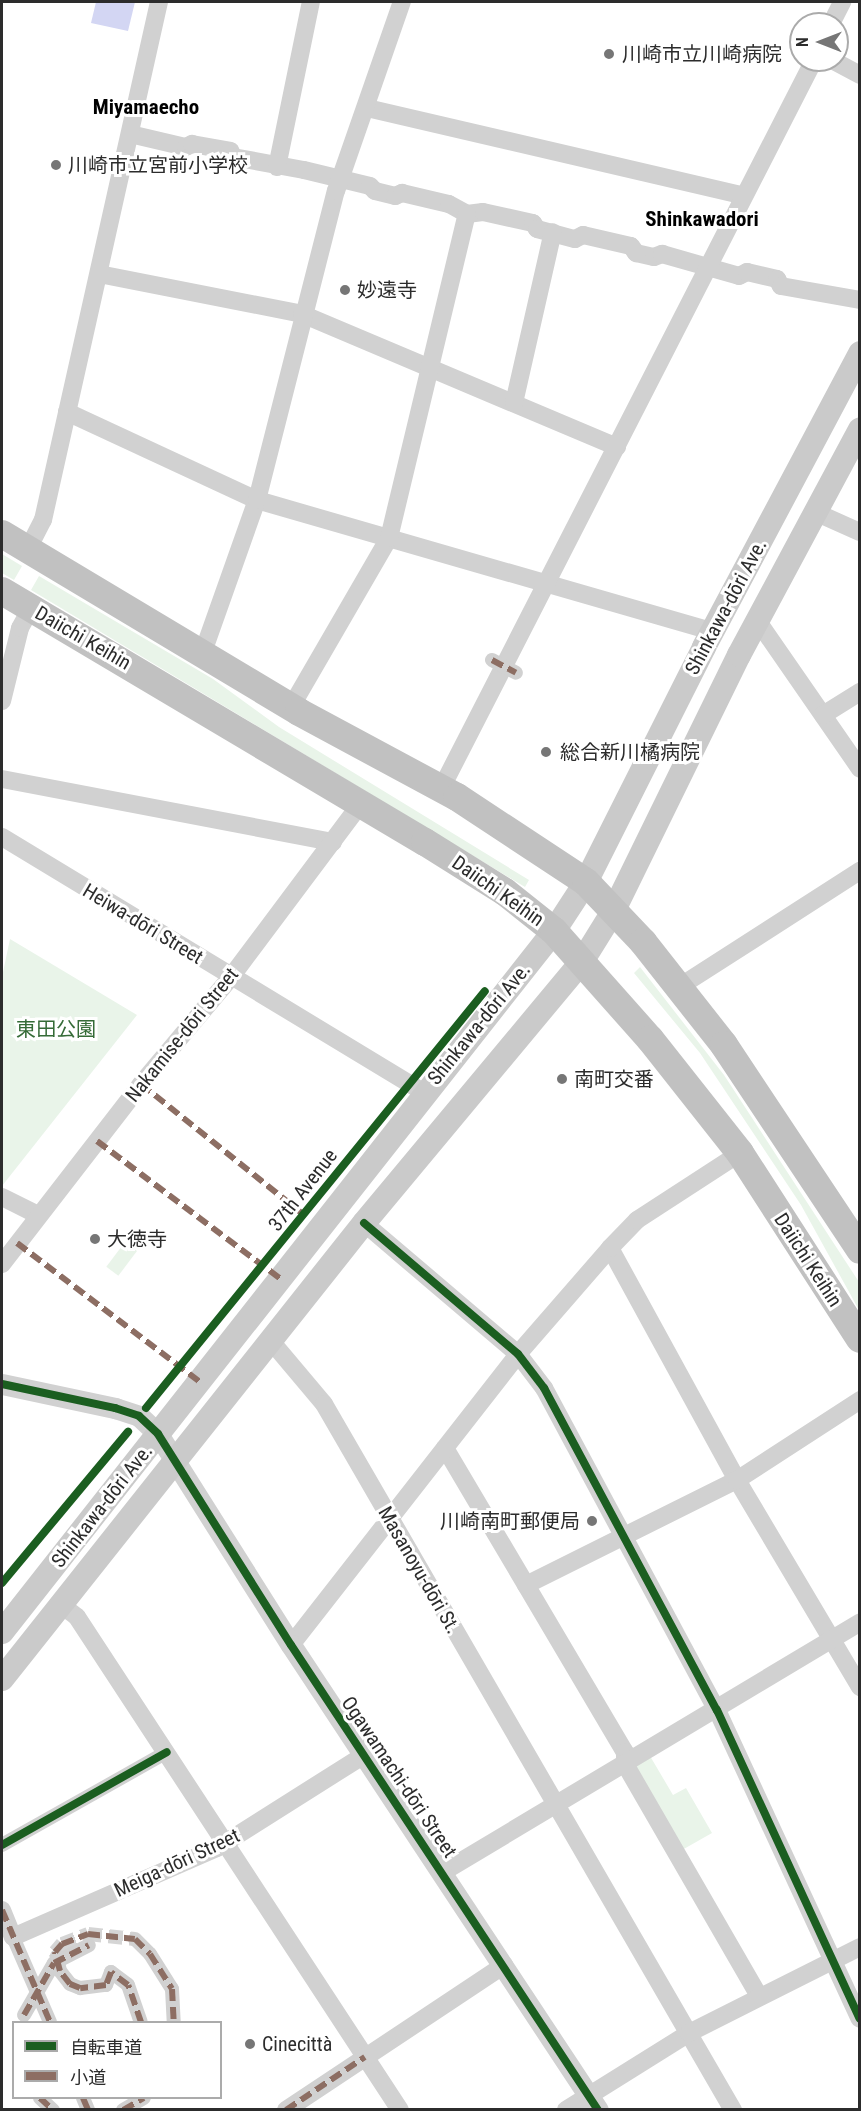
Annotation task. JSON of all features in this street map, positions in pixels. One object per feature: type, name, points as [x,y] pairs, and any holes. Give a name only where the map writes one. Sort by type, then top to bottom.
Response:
[{"type":"highway","points":[[2,534],[291,707],[441,789],[586,882],[615,910],[724,1045],[860,1250]]},
{"type":"highway","name":"Daiichi Keihin","points":[[2,591],[361,803],[505,892],[554,931],[650,1039],[740,1154],[860,1339]]},
{"type":"main road","name":"Shinkawa-dōri Ave.","points":[[2,1632],[424,1093],[554,931],[586,882],[713,632],[860,353]]},
{"type":"main road","name":"Shinkawa-dōri Ave.","points":[[2,1679],[364,1223],[582,960],[615,910],[757,620],[860,429]]},
{"type":"main road","points":[[713,632],[757,620]]},
{"type":"street","points":[[27,551],[43,520],[159,2]]},
{"type":"street","points":[[277,167],[311,2]]},
{"type":"street","points":[[202,655],[257,500],[302,314],[339,181],[367,108],[402,2]]},
{"type":"street","points":[[441,789],[549,582],[706,264],[808,72]]},
{"type":"street","points":[[367,108],[742,195]]},
{"type":"street","points":[[130,134],[186,147],[192,144],[230,151],[233,157],[277,167],[304,170],[339,181],[370,186],[375,191],[395,196],[402,193],[449,204],[467,214],[483,212],[576,239],[583,235],[631,246],[636,253],[654,257],[662,254],[706,264],[739,276],[747,272],[777,279],[781,286],[860,300]]},
{"type":"street","points":[[291,707],[389,538],[428,367],[467,214]]},
{"type":"street","points":[[514,403],[553,232]]},
{"type":"street","points":[[99,274],[302,314],[617,447]]},
{"type":"street","points":[[67,412],[257,500],[549,582],[713,632]]},
{"type":"street","points":[[815,512],[860,532]]},
{"type":"street","points":[[2,701],[20,628],[31,608]]},
{"type":"street","points":[[757,620],[860,769]]},
{"type":"street","points":[[492,660],[516,673]]},
{"type":"street","points":[[823,715],[860,692]]},
{"type":"street","points":[[2,779],[333,842]]},
{"type":"street","name":"Nakamise-dōri Street","points":[[2,1264],[38,1215],[231,977],[361,803]]},
{"type":"street","name":"Heiwa-dōri Street","points":[[2,837],[424,1093]]},
{"type":"street","points":[[679,987],[860,871]]},
{"type":"street","points":[[291,1645],[518,1354],[610,1248],[637,1220],[740,1154]]},
{"type":"street","points":[[2,1197],[38,1215]]},
{"type":"street","points":[[364,1223],[518,1354],[544,1388],[717,1710],[830,1960],[860,2019]]},
{"type":"street","points":[[610,1248],[737,1480],[830,1641],[860,1687]]},
{"type":"street","name":"Masanoyu-dōri St.","points":[[271,1341],[324,1404],[733,2109]]},
{"type":"street","name":"Ogawamachi-dōri Street","points":[[2,1384],[139,1416],[158,1434],[291,1645],[594,2102]]},
{"type":"street","points":[[526,1585],[623,1534],[737,1480],[860,1400]]},
{"type":"street","points":[[445,1448],[625,1752],[625,1764],[759,1996]]},
{"type":"street","points":[[60,1604],[77,1617],[400,2109]]},
{"type":"street","points":[[443,1872],[717,1710],[860,1622]]},
{"type":"street","points":[[2,1845],[167,1752]]},
{"type":"street","name":"Meiga-dōri Street","points":[[13,1937],[226,1843],[364,1755]]},
{"type":"street","points":[[2,1910],[51,2021]]},
{"type":"street","points":[[135,1939],[150,1954],[172,1989],[174,2021]]},
{"type":"street","points":[[24,2014],[54,1964],[90,1945]]},
{"type":"street","points":[[566,2109],[594,2102],[688,2033],[860,1947]]},
{"type":"street","points":[[57,1956],[60,1971],[70,1984],[80,1988],[106,1985],[111,1972],[128,1985],[141,2021]]},
{"type":"street","points":[[286,2109],[504,1965]]},
{"type":"street","points":[[123,2109],[140,2099]]},
{"type":"green space","points":[[2,554],[22,566],[14,580],[2,573]]},
{"type":"green space","points":[[39,576],[213,679],[279,727],[529,880],[525,887],[31,590]]},
{"type":"green space","name":"東田公園","points":[[10,939],[137,1015],[2,1186],[2,977]]},
{"type":"green space","points":[[640,967],[724,1075],[859,1282],[859,1310],[801,1205],[700,1053],[634,973]]},
{"type":"green space","points":[[125,1242],[137,1251],[118,1276],[106,1267]]},
{"type":"green space","points":[[650,1756],[673,1795],[686,1788],[712,1833],[682,1850],[634,1765]]},
{"type":"water","points":[[96,2],[135,2],[128,31],[91,23]]},
{"type":"tunnel","points":[[57,1956],[55,1952],[62,1944],[88,1934],[135,1939]]},
{"type":"marked path","points":[[492,660],[516,673]]},
{"type":"marked path","points":[[141,1084],[304,1215]]},
{"type":"marked path","points":[[97,1141],[281,1279]]},
{"type":"marked path","points":[[17,1243],[200,1382]]},
{"type":"marked path","points":[[2,1910],[50,2021]]},
{"type":"marked path","points":[[141,2021],[128,1985],[111,1972],[106,1985],[80,1988],[70,1984],[60,1971],[55,1952],[62,1944],[88,1934],[135,1939],[150,1954],[172,1989],[174,2021]]},
{"type":"marked path","points":[[24,2015],[54,1963],[89,1945]]},
{"type":"marked path","points":[[286,2110],[365,2057]]},
{"type":"marked path","points":[[41,2099],[53,2110]]},
{"type":"marked path","points":[[83,2099],[88,2110]]},
{"type":"marked path","points":[[123,2110],[142,2099]]},
{"type":"cycle path","name":"37th Avenue","points":[[146,1408],[485,991]]},
{"type":"cycle path","points":[[364,1223],[518,1354],[544,1388],[717,1710],[860,2019]]},
{"type":"cycle path","points":[[2,1384],[115,1408],[139,1416],[158,1434],[291,1645],[598,2110]]},
{"type":"cycle path","points":[[2,1583],[128,1432]]},
{"type":"cycle path","points":[[2,1845],[167,1752]]},
{"type":"place","name":"川崎市立川崎病院","points":[[609,54]]},
{"type":"place","name":"川崎市立宮前小学校","points":[[56,165]]},
{"type":"place","name":"妙遠寺","points":[[345,290]]},
{"type":"place","name":"総合新川橘病院","points":[[546,752]]},
{"type":"place","name":"南町交番","points":[[562,1079]]},
{"type":"place","name":"大徳寺","points":[[95,1239]]},
{"type":"place","name":"川崎南町郵便局","points":[[592,1521]]},
{"type":"place","name":"Cinecittà","points":[[250,2044]]},
{"type":"district","name":"Miyamaecho","points":[[146,107]]},
{"type":"district","name":"Shinkawadori","points":[[702,219]]}]
